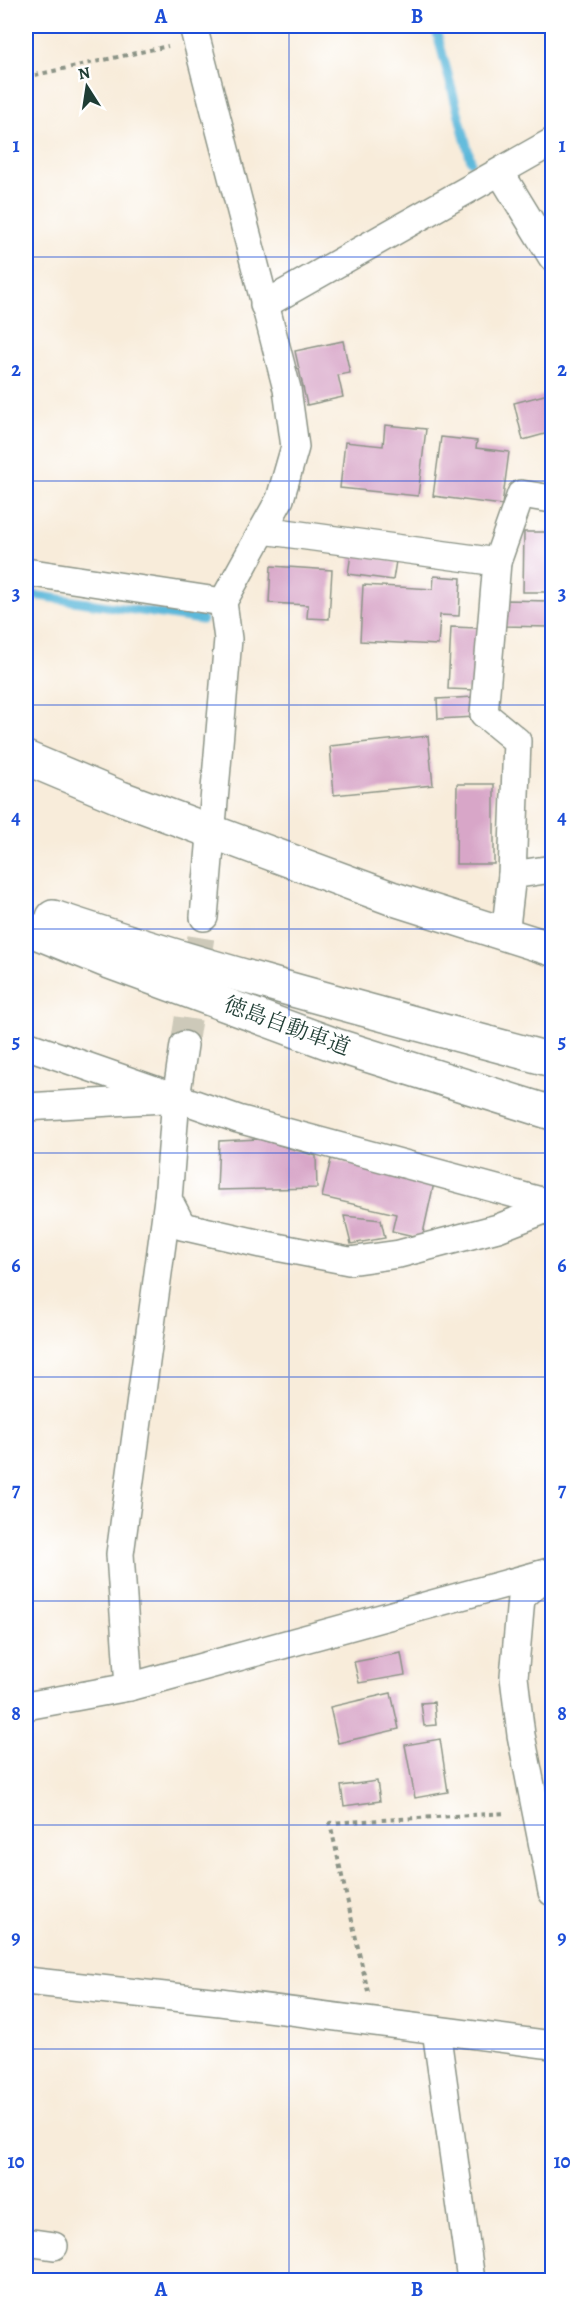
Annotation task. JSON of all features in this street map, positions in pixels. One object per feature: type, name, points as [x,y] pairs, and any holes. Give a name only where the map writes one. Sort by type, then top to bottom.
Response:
[{"type":"main road","points":[[26,758],[121,798],[391,898],[552,949]]},
{"type":"main road","name":"徳島自動車道","points":[[26,908],[137,944],[352,1006],[552,1060]]},
{"type":"main road","name":"徳島自動車道","points":[[26,928],[107,961],[336,1044],[552,1113]]},
{"type":"street","points":[[195,33],[287,389],[296,447],[280,499],[223,602],[228,639],[204,917]]},
{"type":"street","points":[[264,305],[552,142]]},
{"type":"street","points":[[500,172],[552,257]]},
{"type":"street","points":[[505,935],[512,875],[517,741],[484,714],[497,562],[521,494],[552,499]]},
{"type":"street","points":[[263,530],[497,562]]},
{"type":"street","points":[[26,572],[223,602]]},
{"type":"street","points":[[512,875],[552,869]]},
{"type":"street","points":[[26,1045],[238,1119],[552,1205]]},
{"type":"street","points":[[129,1687],[120,1554],[168,1199],[184,1045]]},
{"type":"street","points":[[26,1107],[177,1098]]},
{"type":"street","points":[[168,1199],[182,1226],[349,1261],[399,1254],[498,1228],[552,1205]]},
{"type":"street","points":[[26,1706],[129,1687],[551,1570]]},
{"type":"street","points":[[551,1570],[521,1598],[514,1677],[521,1735],[552,1892]]},
{"type":"street","points":[[26,1981],[220,2002],[552,2045]]},
{"type":"street","points":[[436,2030],[471,2280]]},
{"type":"street","points":[[26,2242],[54,2246]]},
{"type":"path","points":[[26,77],[195,33]]},
{"type":"path","points":[[375,2022],[330,1823],[537,1811]]},
{"type":"building","points":[[343,341],[350,373],[338,375],[343,397],[307,405],[295,351]]},
{"type":"building","points":[[552,393],[552,432],[523,440],[514,403]]},
{"type":"building","points":[[385,425],[426,429],[418,496],[340,488],[345,442],[383,446]]},
{"type":"building","points":[[441,437],[477,441],[476,448],[509,452],[502,505],[433,496]]},
{"type":"building","points":[[524,532],[552,532],[552,592],[523,592]]},
{"type":"building","points":[[351,554],[396,561],[393,580],[348,574]]},
{"type":"building","points":[[271,566],[332,570],[329,619],[307,618],[308,605],[269,603]]},
{"type":"building","points":[[434,576],[461,578],[459,616],[440,615],[438,645],[360,641],[363,585],[433,589]]},
{"type":"building","points":[[505,600],[549,601],[549,627],[504,626]]},
{"type":"building","points":[[451,627],[478,628],[475,690],[448,689]]},
{"type":"building","points":[[474,697],[475,717],[438,719],[437,699]]},
{"type":"building","points":[[428,736],[433,785],[334,795],[330,746]]},
{"type":"building","points":[[457,784],[494,784],[494,864],[456,864]]},
{"type":"building","points":[[259,1139],[316,1156],[317,1188],[217,1190],[219,1141]]},
{"type":"building","points":[[331,1159],[434,1183],[422,1238],[392,1231],[396,1214],[322,1197]]},
{"type":"building","points":[[344,1216],[381,1220],[385,1238],[351,1244]]},
{"type":"building","points":[[401,1653],[405,1675],[359,1683],[354,1662]]},
{"type":"building","points":[[391,1693],[399,1729],[338,1743],[330,1707]]},
{"type":"building","points":[[434,1702],[436,1725],[424,1726],[421,1703]]},
{"type":"building","points":[[440,1739],[448,1792],[415,1798],[405,1745]]},
{"type":"building","points":[[377,1781],[380,1801],[344,1806],[341,1786]]},
{"type":"waterway","points":[[435,26],[471,161]]},
{"type":"waterway","points":[[26,594],[202,620]]},
{"type":"tunnel","points":[[184,1045],[204,917]]}]
